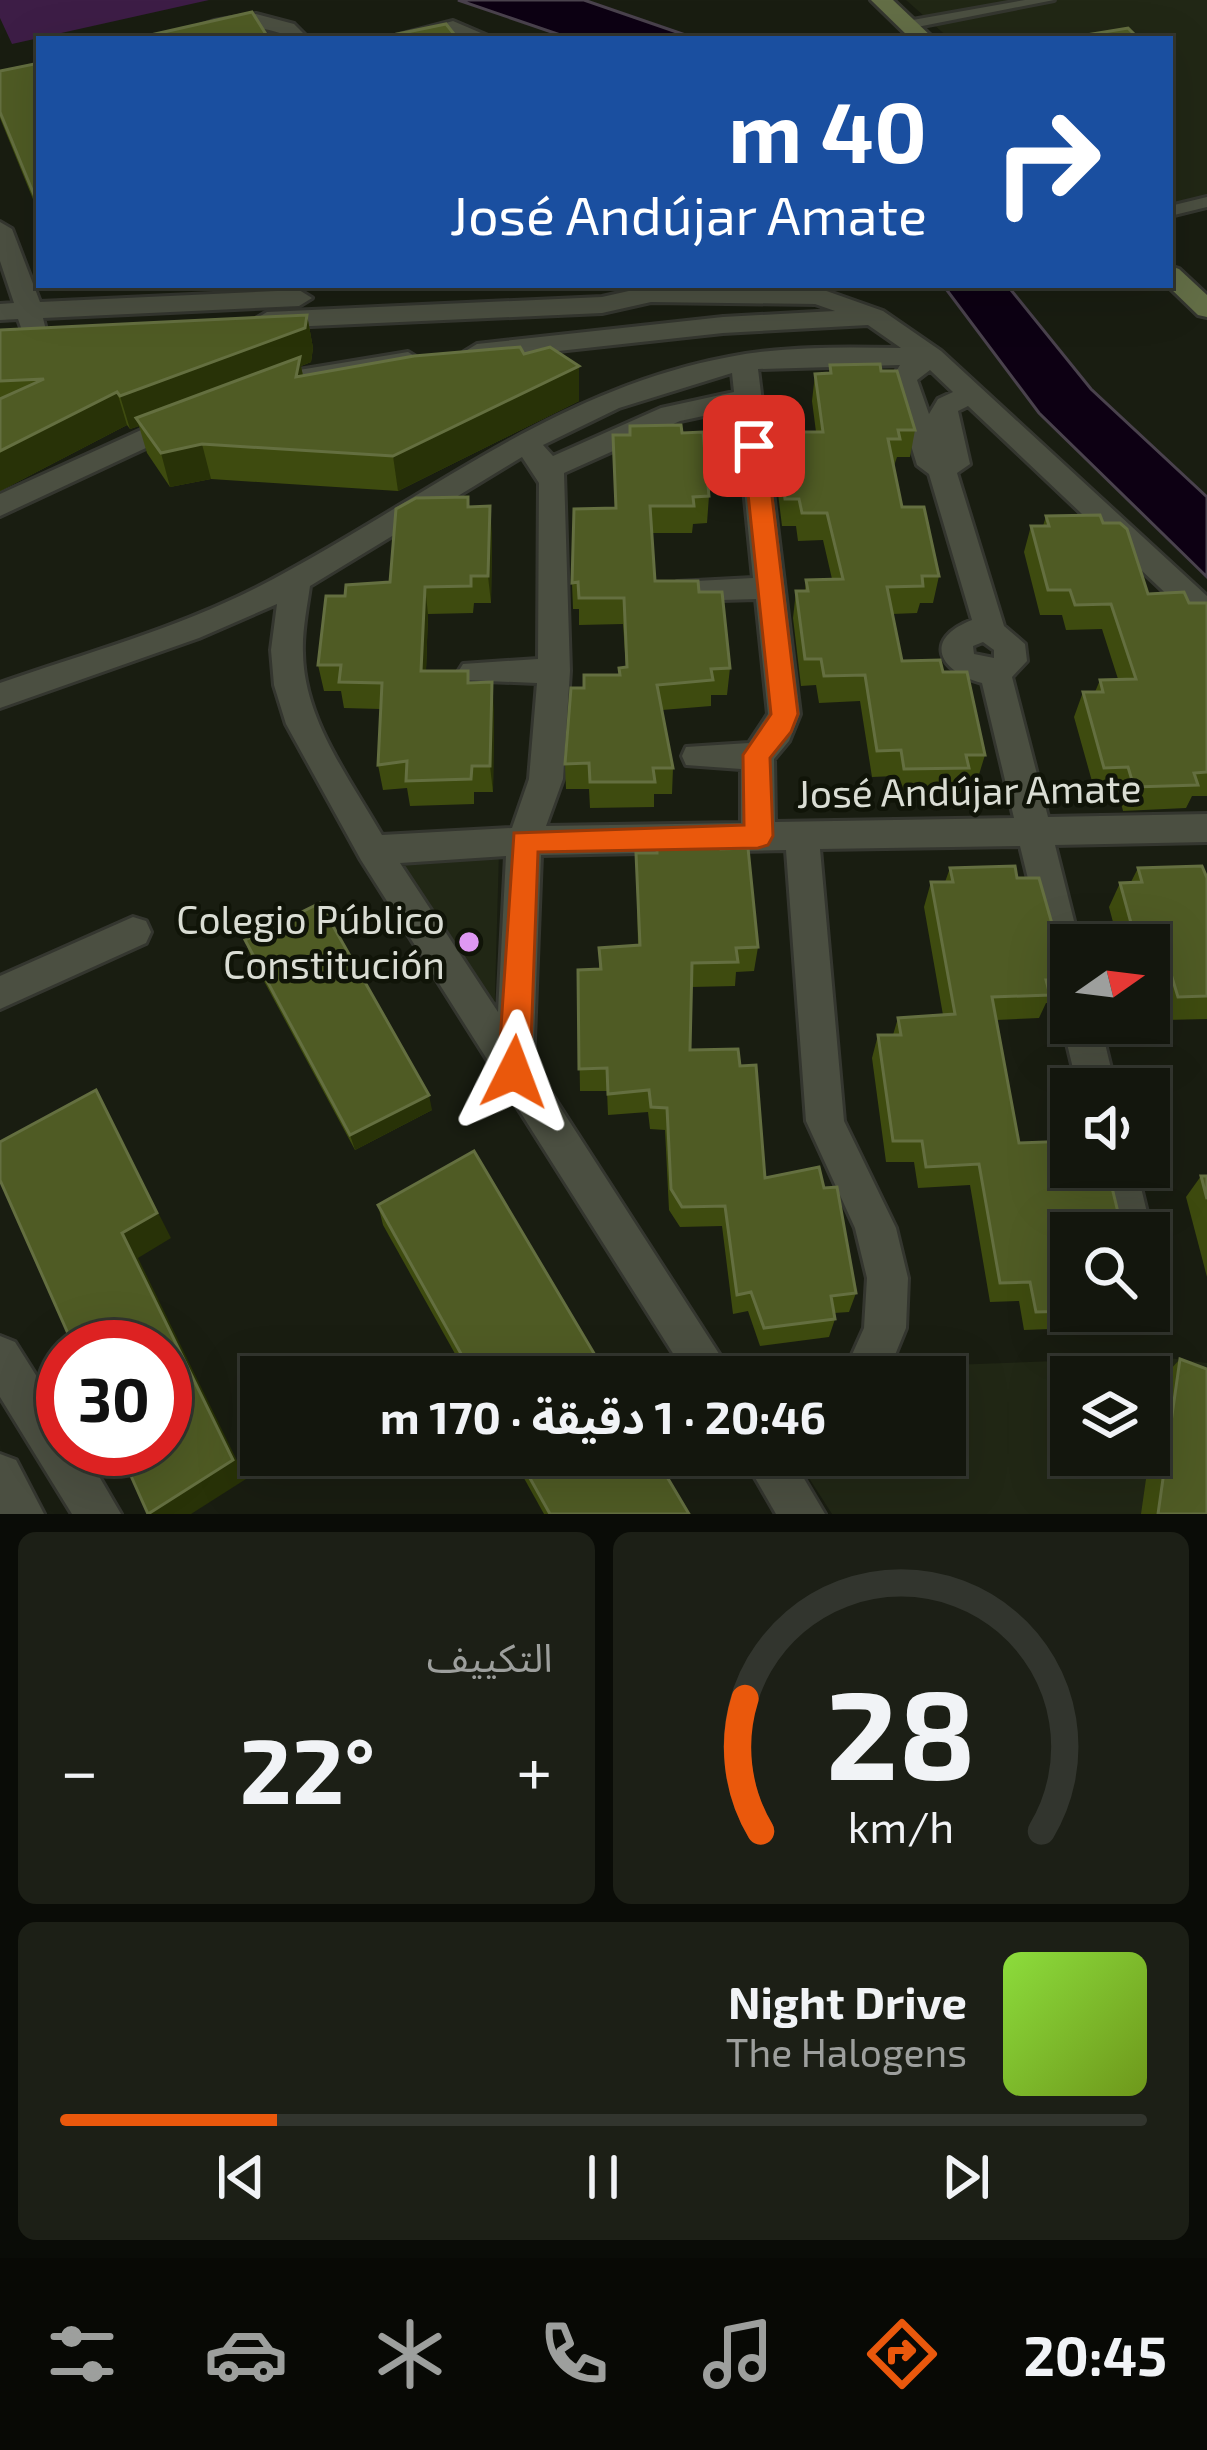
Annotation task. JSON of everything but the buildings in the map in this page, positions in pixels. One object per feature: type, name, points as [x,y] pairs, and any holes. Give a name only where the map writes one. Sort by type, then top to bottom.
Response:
[{"type":"main road","points":[[881,0],[915,32]]},
{"type":"main road","points":[[1173,277],[1207,309]]},
{"type":"street","points":[[186,36],[278,21],[295,36]]},
{"type":"street","points":[[443,36],[475,34]]},
{"type":"street","points":[[0,230],[31,320]]},
{"type":"street","points":[[0,332],[31,320],[245,302],[460,296],[557,288]]},
{"type":"street","points":[[245,302],[358,316],[460,296],[602,305],[652,290],[796,294],[842,302],[874,317],[932,357],[1207,614]]},
{"type":"street","points":[[647,388],[639,334],[652,290]]},
{"type":"street","points":[[0,312],[31,320]]},
{"type":"street","points":[[358,316],[362,365]]},
{"type":"street","points":[[272,386],[362,365],[639,334],[874,317]]},
{"type":"street","points":[[0,696],[238,609],[295,581],[524,442],[647,388],[744,362],[932,357]]},
{"type":"street","points":[[932,357],[908,372],[904,391],[926,458],[941,468],[991,632],[965,633],[955,650],[968,668],[995,672],[1057,924]]},
{"type":"street","points":[[744,362],[784,714],[782,725],[757,755],[758,836]]},
{"type":"street","points":[[941,468],[958,459],[944,410],[971,394]]},
{"type":"street","points":[[549,469],[675,413],[707,403],[748,399]]},
{"type":"street","points":[[0,506],[207,411]]},
{"type":"street","points":[[514,1072],[524,841],[546,779],[554,671],[549,469],[524,442]]},
{"type":"street","points":[[295,581],[287,650],[290,685],[302,724],[373,850],[699,1356]]},
{"type":"street","points":[[688,590],[773,588]]},
{"type":"street","points":[[474,672],[554,671]]},
{"type":"street","points":[[698,756],[757,755]]},
{"type":"street","name":"José Andújar Amate","points":[[373,850],[524,841],[1207,828]]},
{"type":"street","points":[[802,836],[826,1128],[877,1228],[890,1283],[889,1317],[877,1356]]},
{"type":"street","points":[[0,993],[133,932]]},
{"type":"street","points":[[0,1357],[98,1514]]},
{"type":"street","points":[[0,1475],[21,1514]]},
{"type":"lane","points":[[915,32],[1047,0]]},
{"type":"lane","points":[[1173,210],[1207,202]]},
{"type":"shaded area","points":[[0,0],[209,0],[12,44],[0,18]]},
{"type":"shaded area","points":[[458,0],[584,0],[688,36],[563,36]]},
{"type":"shaded area","points":[[906,0],[1207,0],[1207,196],[1173,202],[1173,36],[947,36]]},
{"type":"shaded area","points":[[945,288],[1009,288],[1091,389],[1207,497],[1207,577],[1039,413]]},
{"type":"shaded area","name":"Colegio Público Constitución","points":[[499,852],[494,1030],[388,854]]},
{"type":"shaded area","points":[[1170,1358],[1207,1363],[1207,1514],[832,1514],[808,1476],[966,1476],[966,1364],[1050,1361],[1050,1476],[1170,1476]]},
{"type":"place","name":"Colegio Público Constitución","points":[[469,942]]},
{"type":"route","points":[[514,1072],[524,841],[758,836],[757,755],[782,725],[784,714],[754,446]]}]
